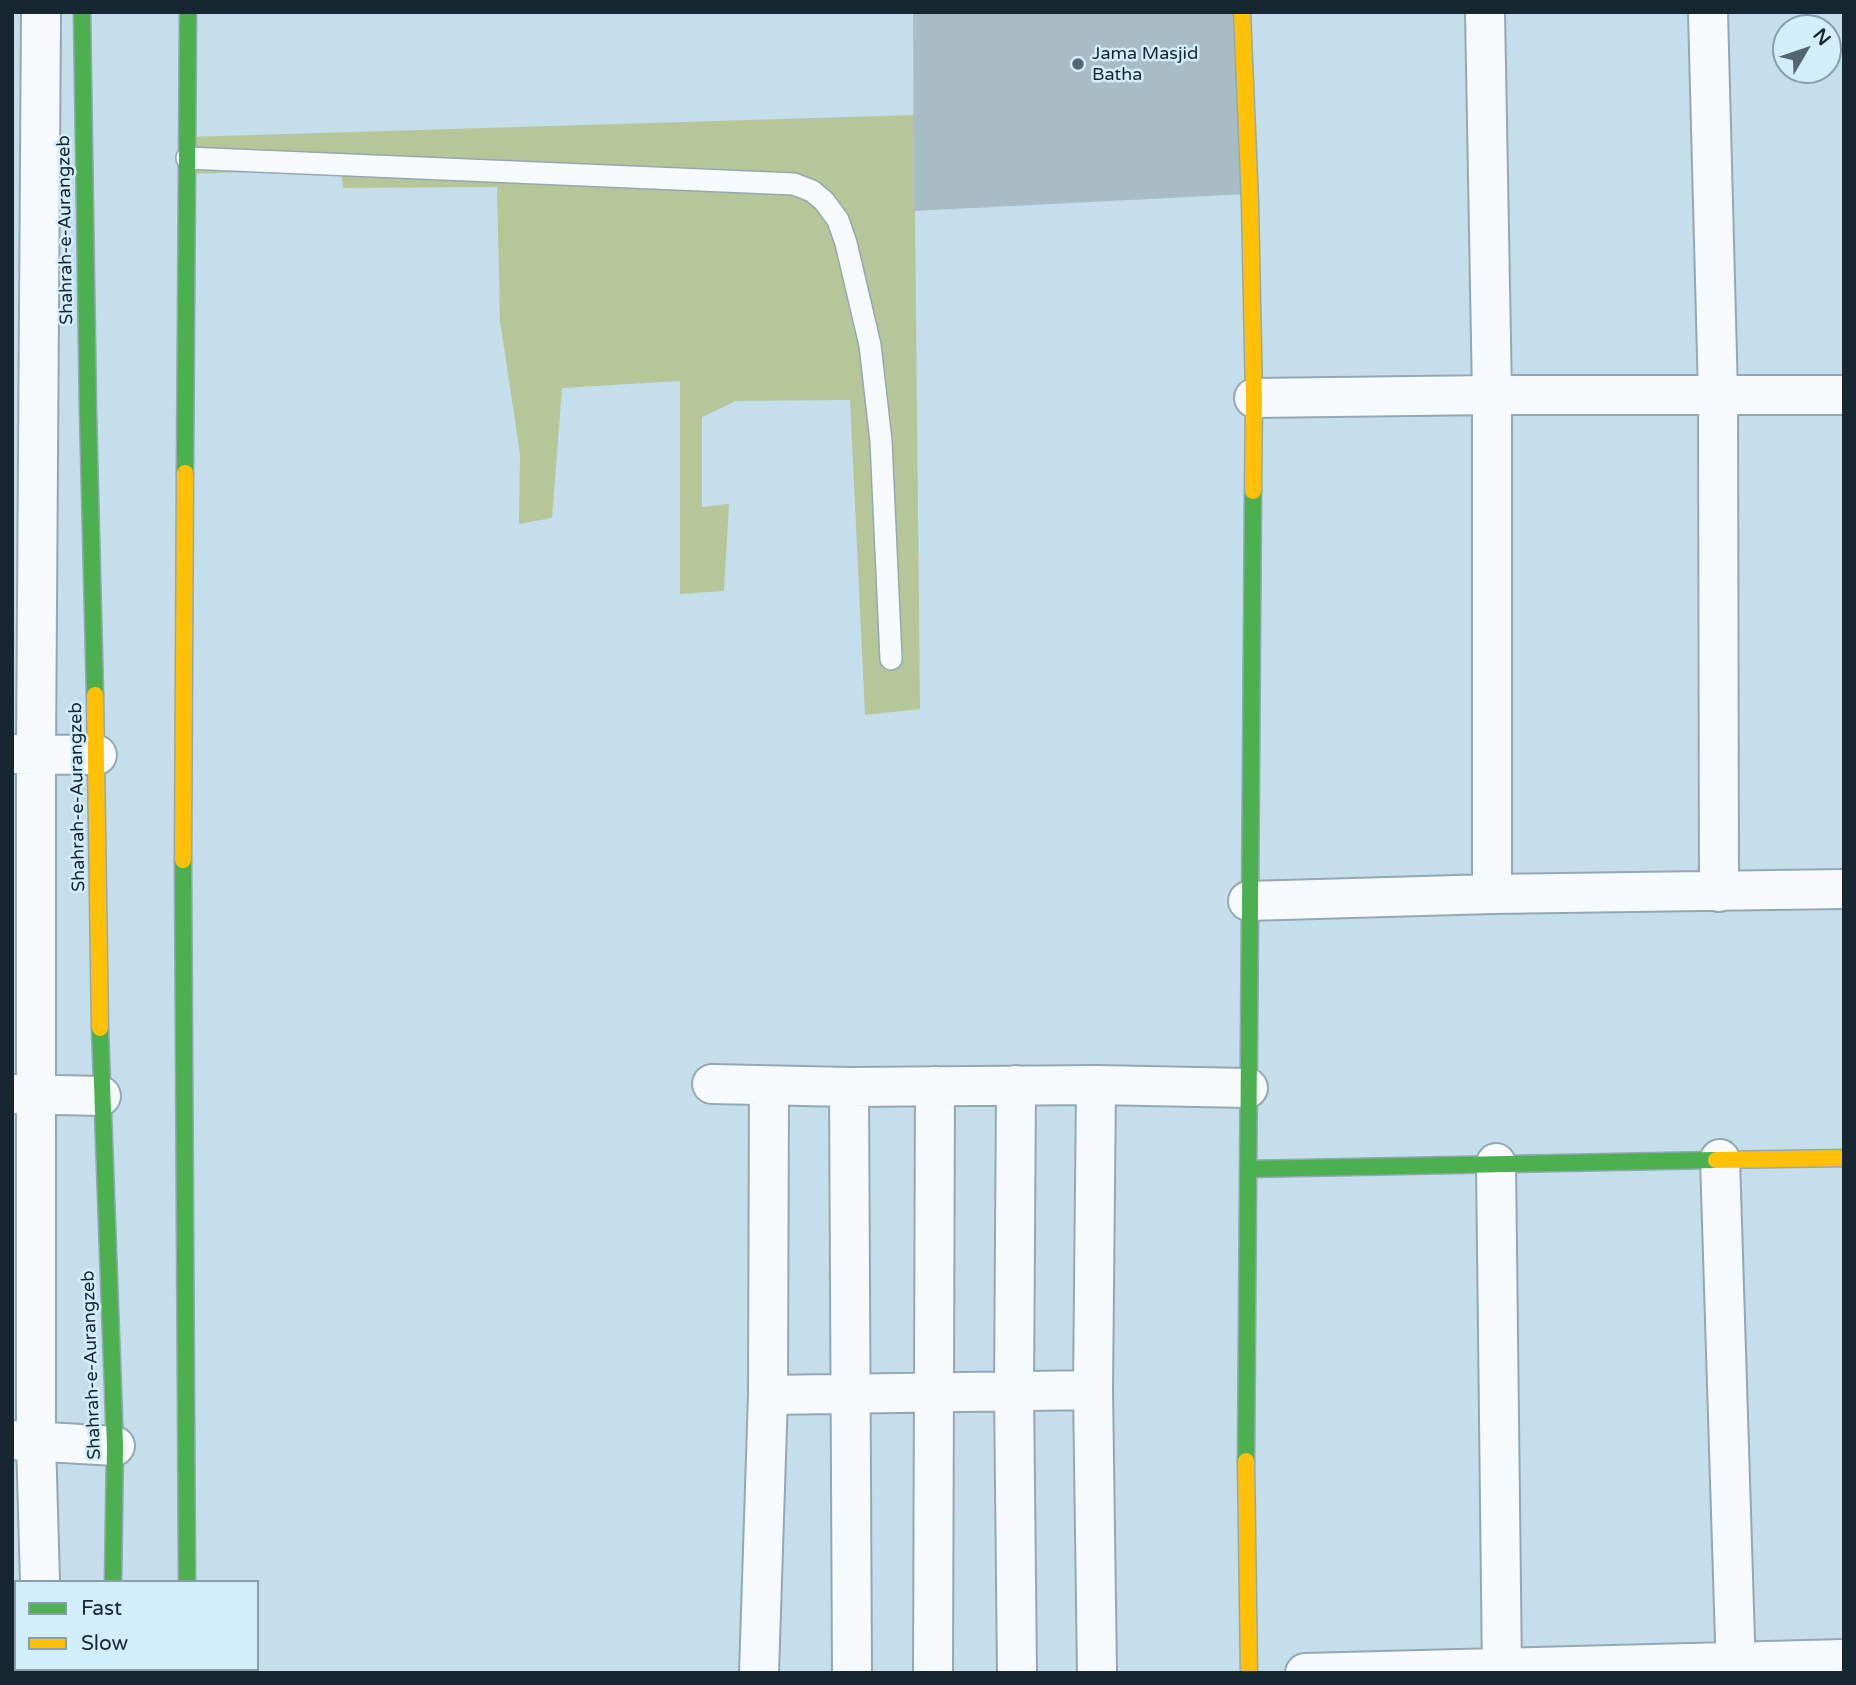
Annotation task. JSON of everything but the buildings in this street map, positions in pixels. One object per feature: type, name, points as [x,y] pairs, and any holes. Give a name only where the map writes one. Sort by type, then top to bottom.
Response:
[{"type":"main road","name":"Shahrah-e-Aurangzeb","points":[[82,12],[101,1096],[115,1446],[113,1580]]},
{"type":"main road","points":[[187,1580],[182,981],[188,12]]},
{"type":"main road","points":[[1242,12],[1254,398],[1248,901],[1246,1433],[1249,1673]]},
{"type":"main road","points":[[1248,1170],[1844,1158]]},
{"type":"street","points":[[40,1580],[24,1440],[24,754],[27,54],[41,12]]},
{"type":"street","points":[[1485,12],[1492,395],[1492,894]]},
{"type":"street","points":[[1709,12],[1718,395],[1719,892]]},
{"type":"street","points":[[27,54],[83,54]]},
{"type":"street","points":[[1254,398],[1844,395]]},
{"type":"street","points":[[25,412],[88,412]]},
{"type":"street","points":[[24,754],[97,755]]},
{"type":"street","points":[[1248,901],[1844,889]]},
{"type":"street","points":[[712,1084],[1248,1088]]},
{"type":"street","points":[[1016,1085],[1014,1391],[1017,1673]]},
{"type":"street","points":[[1096,1085],[1093,1391],[1097,1673]]},
{"type":"street","points":[[759,1673],[768,1395],[768,1086]]},
{"type":"street","points":[[933,1673],[935,1086]]},
{"type":"street","points":[[849,1087],[852,1673]]},
{"type":"street","points":[[24,1094],[101,1096]]},
{"type":"street","points":[[1720,1159],[1736,1667]]},
{"type":"street","points":[[1496,1163],[1502,1670]]},
{"type":"street","points":[[768,1395],[1093,1391]]},
{"type":"street","points":[[24,1440],[115,1446]]},
{"type":"street","points":[[1305,1673],[1736,1667],[1844,1659]]},
{"type":"lane","points":[[187,158],[794,184],[812,191],[824,201],[838,220],[870,345],[881,441],[891,659]]},
{"type":"green space","points":[[914,115],[920,709],[865,715],[850,400],[736,401],[702,417],[702,507],[729,504],[724,591],[680,594],[680,381],[562,388],[552,518],[519,524],[520,454],[500,321],[497,187],[343,188],[341,169],[187,174],[188,137]]},
{"type":"traffic: fast","points":[[82,12],[95,695]]},
{"type":"traffic: fast","points":[[185,473],[188,12]]},
{"type":"traffic: fast","points":[[1246,1461],[1253,491]]},
{"type":"traffic: fast","points":[[183,860],[187,1580]]},
{"type":"traffic: fast","points":[[100,1028],[115,1446],[113,1580]]},
{"type":"traffic: fast","points":[[1248,1169],[1716,1160]]},
{"type":"traffic: slow","points":[[1242,12],[1250,203],[1253,491]]},
{"type":"traffic: slow","points":[[183,860],[185,473]]},
{"type":"traffic: slow","points":[[95,695],[100,1028]]},
{"type":"traffic: slow","points":[[1716,1160],[1844,1158]]},
{"type":"traffic: slow","points":[[1246,1461],[1249,1673]]},
{"type":"place","name":"Jama Masjid Batha","points":[[1078,64]]}]
